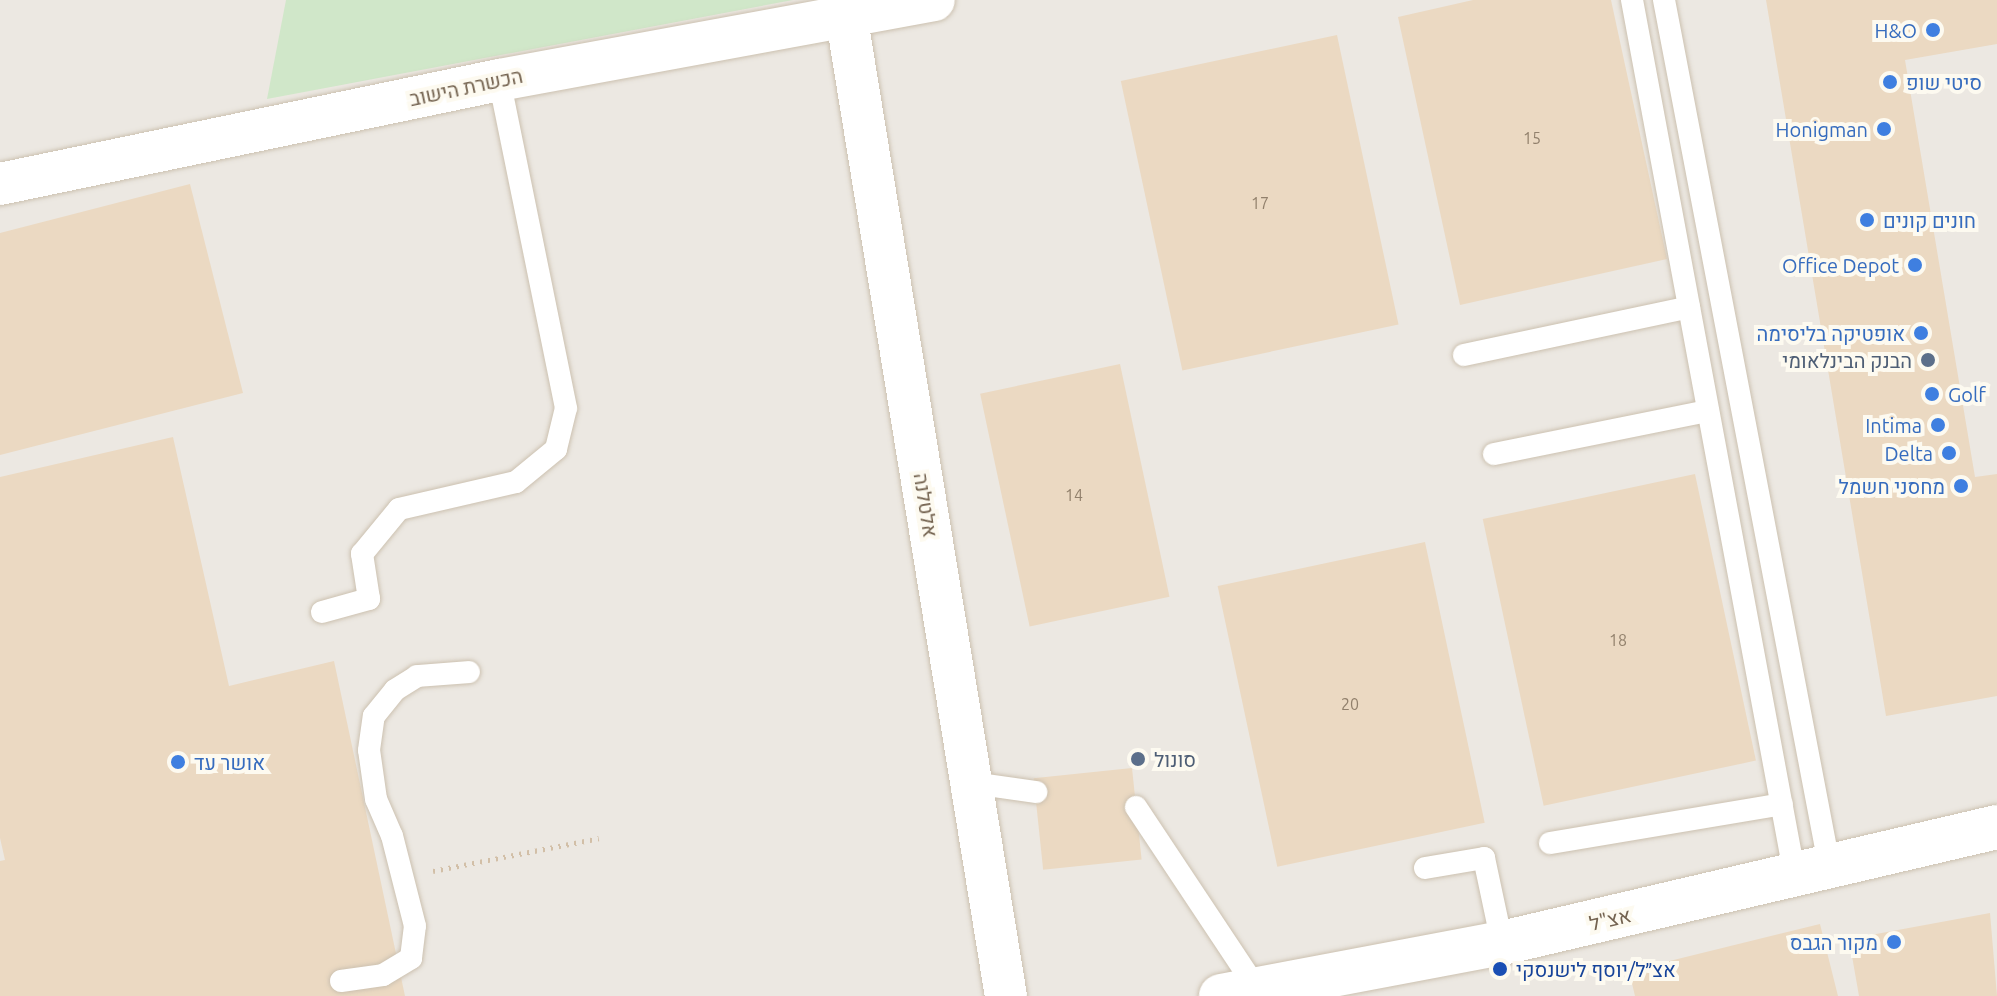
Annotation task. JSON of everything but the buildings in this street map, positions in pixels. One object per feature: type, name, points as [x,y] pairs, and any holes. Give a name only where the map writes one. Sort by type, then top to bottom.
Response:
[{"type":"street","name":"הכשרת הישוב","points":[[0,184],[499,80],[934,0]]},
{"type":"street","name":"אלטלנה","points":[[846,14],[1006,996]]},
{"type":"street","name":"אצ\"ל","points":[[1239,992],[1502,943],[1813,873],[1997,827]]},
{"type":"lane","points":[[1632,0],[1782,804],[1813,873]]},
{"type":"lane","points":[[1664,0],[1813,873]]},
{"type":"lane","points":[[322,612],[369,599],[362,554],[399,509],[516,482],[556,449],[566,408],[499,80]]},
{"type":"lane","points":[[1464,355],[1689,307]]},
{"type":"lane","points":[[1494,454],[1708,411]]},
{"type":"lane","points":[[341,981],[403,966],[412,948],[415,926],[407,889],[376,799],[369,750],[374,716],[395,690],[417,676],[469,672]]},
{"type":"lane","points":[[972,783],[1036,792]]},
{"type":"lane","points":[[1550,843],[1782,804]]},
{"type":"lane","points":[[1136,807],[1239,992]]},
{"type":"lane","points":[[1425,868],[1484,858],[1502,943]]},
{"type":"path","points":[[433,871],[599,838]]},
{"type":"shaded area","points":[[0,0],[1997,0],[1997,996],[0,996]]},
{"type":"green space","points":[[286,0],[793,0],[267,99]]},
{"type":"place","name":"H&O","points":[[1933,30]]},
{"type":"place","name":"סיטי שופ","points":[[1890,82]]},
{"type":"place","name":"Honigman","points":[[1884,129]]},
{"type":"place","name":"חונים קונים","points":[[1867,220]]},
{"type":"place","name":"Office Depot","points":[[1915,265]]},
{"type":"place","name":"אופטיקה בליסימה","points":[[1921,333]]},
{"type":"place","name":"הבנק הבינלאומי","points":[[1928,360]]},
{"type":"place","name":"Golf","points":[[1932,394]]},
{"type":"place","name":"Intima","points":[[1938,425]]},
{"type":"place","name":"Delta","points":[[1949,453]]},
{"type":"place","name":"מחסני חשמל","points":[[1961,486]]},
{"type":"place","name":"סונול","points":[[1138,759]]},
{"type":"place","name":"אושר עד","points":[[178,762]]},
{"type":"place","name":"מקור הגבס","points":[[1894,942]]},
{"type":"place","name":"אצ״ל/יוסף לישנסקי","points":[[1500,969]]}]
